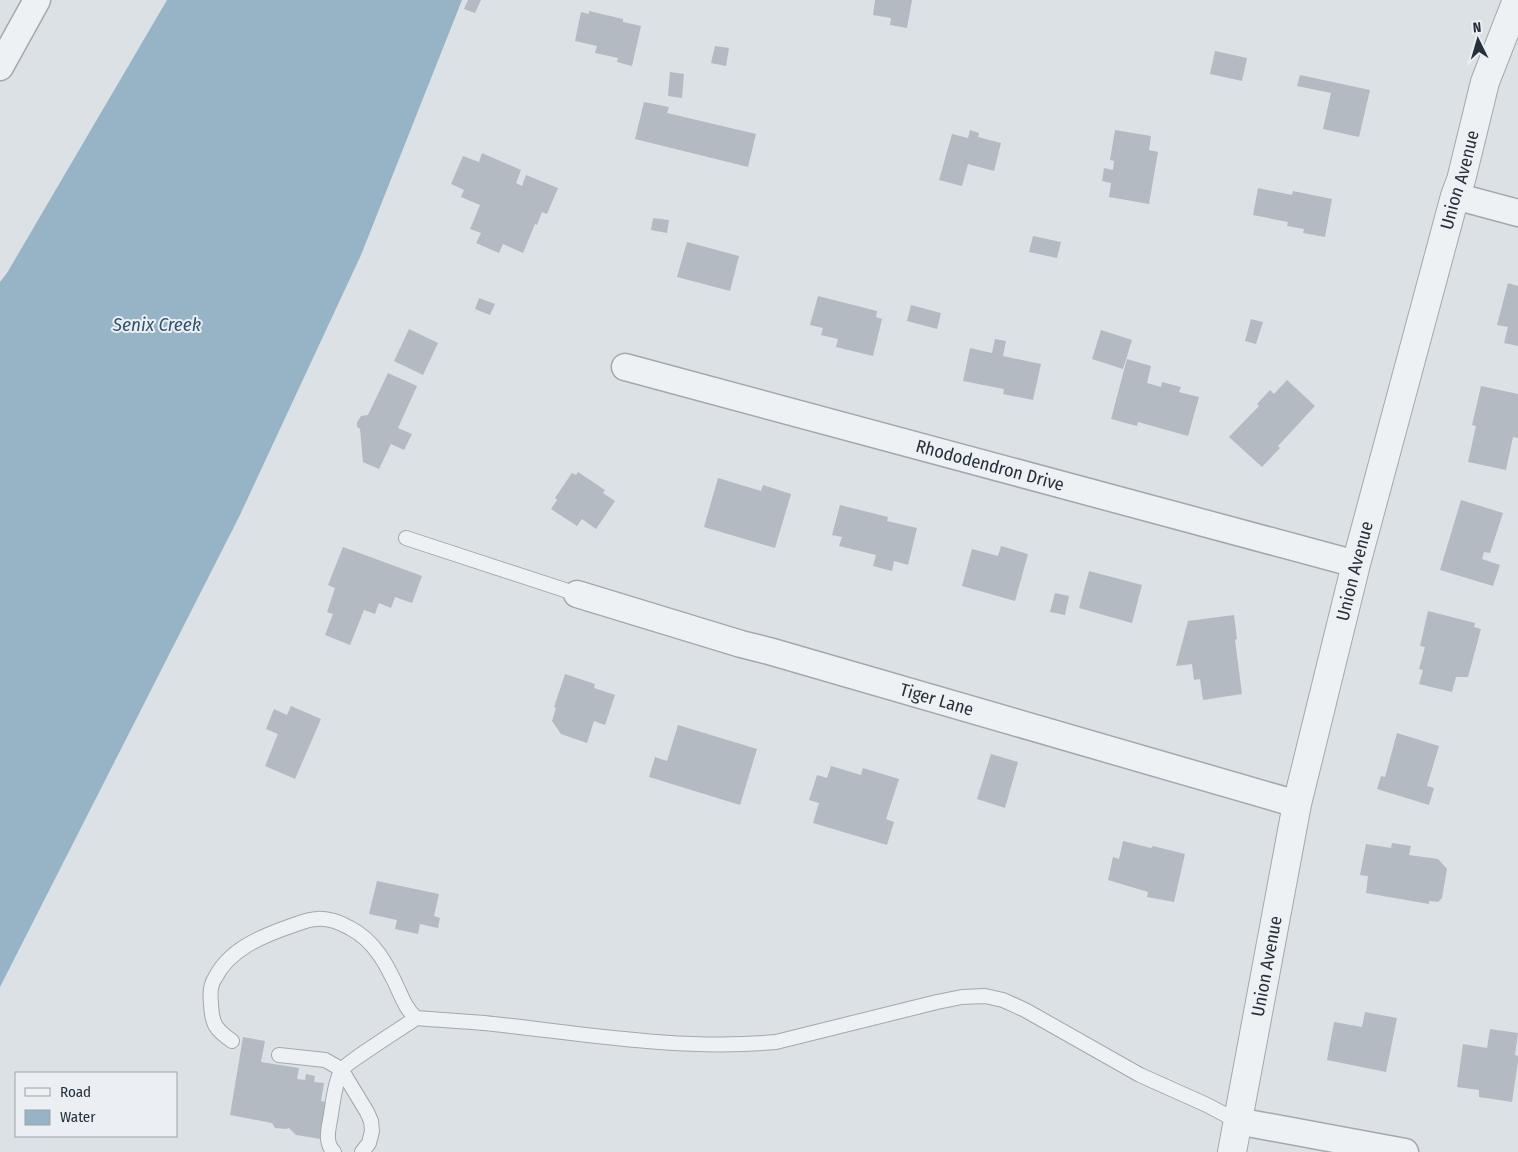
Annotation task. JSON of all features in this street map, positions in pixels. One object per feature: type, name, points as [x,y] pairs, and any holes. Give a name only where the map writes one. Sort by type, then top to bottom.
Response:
[{"type":"street","points":[[0,66],[37,0]]},
{"type":"street","name":"Union Avenue","points":[[1232,1152],[1296,804],[1356,564],[1455,196],[1461,180],[1485,82],[1517,0]]},
{"type":"street","points":[[1455,196],[1518,213]]},
{"type":"street","name":"Rhododendron Drive","points":[[625,366],[1356,564]]},
{"type":"street","name":"Tiger Lane","points":[[577,594],[740,644],[1296,804]]},
{"type":"street","points":[[1237,1121],[1405,1152]]},
{"type":"lane","points":[[406,538],[577,594]]},
{"type":"lane","points":[[232,1041],[220,1032],[212,1020],[211,990],[214,978],[229,958],[260,937],[317,919],[333,920],[350,927],[366,938],[379,952],[409,1012],[416,1018],[483,1023],[608,1038],[710,1045],[753,1044],[776,1042],[936,1002],[962,997],[986,996],[1003,1000],[1025,1010],[1140,1075],[1207,1105],[1237,1121]]},
{"type":"lane","points":[[334,1152],[328,1140],[328,1130],[334,1094],[342,1069],[416,1018]]},
{"type":"lane","points":[[279,1055],[326,1060],[342,1069],[371,1121],[372,1131],[369,1143],[362,1152]]},
{"type":"water","name":"Senix Creek","points":[[167,0],[462,0],[361,255],[239,517],[0,987],[0,282]]},
{"type":"building","points":[[468,0],[481,0],[475,13],[464,9]]},
{"type":"building","points":[[875,0],[912,0],[907,28],[890,25],[891,18],[873,15]]},
{"type":"building","points":[[589,11],[623,19],[623,22],[641,26],[632,66],[617,62],[618,58],[595,53],[597,46],[575,41],[581,12],[589,14]]},
{"type":"building","points":[[715,46],[729,48],[726,66],[711,63]]},
{"type":"building","points":[[1215,51],[1247,58],[1242,81],[1210,74]]},
{"type":"building","points":[[670,72],[684,74],[682,98],[668,96]]},
{"type":"building","points":[[1300,75],[1370,90],[1359,137],[1323,129],[1331,93],[1297,86]]},
{"type":"building","points":[[644,102],[669,107],[667,113],[756,134],[748,167],[635,139]]},
{"type":"building","points":[[970,130],[979,133],[978,137],[1001,143],[994,171],[968,164],[962,186],[939,180],[952,134],[968,138]]},
{"type":"building","points":[[1115,130],[1151,136],[1149,150],[1158,152],[1149,204],[1109,197],[1111,183],[1102,181],[1104,168],[1113,170],[1114,161],[1110,160]]},
{"type":"building","points":[[482,153],[521,170],[516,183],[522,186],[526,175],[558,188],[547,214],[542,212],[537,225],[535,224],[523,253],[503,244],[499,253],[476,243],[481,233],[470,229],[480,205],[461,197],[464,190],[451,184],[463,156],[479,162]]},
{"type":"building","points":[[1258,188],[1292,195],[1293,191],[1332,199],[1325,237],[1303,233],[1304,229],[1287,226],[1288,222],[1253,215]]},
{"type":"building","points":[[653,218],[669,220],[667,233],[651,230]]},
{"type":"building","points":[[1033,236],[1061,242],[1057,258],[1029,252]]},
{"type":"building","points":[[687,242],[739,256],[730,291],[677,277]]},
{"type":"building","points":[[1508,283],[1518,286],[1518,346],[1504,343],[1508,327],[1497,325]]},
{"type":"building","points":[[818,296],[877,311],[876,317],[882,319],[873,356],[836,347],[838,339],[821,335],[823,328],[810,325]]},
{"type":"building","points":[[479,298],[495,304],[490,315],[475,309]]},
{"type":"building","points":[[911,305],[941,313],[937,329],[907,321]]},
{"type":"building","points":[[1251,319],[1263,322],[1256,344],[1245,341]]},
{"type":"building","points":[[409,329],[438,343],[423,375],[394,361]]},
{"type":"building","points":[[1101,330],[1132,340],[1123,369],[1092,359]]},
{"type":"building","points":[[995,339],[1006,341],[1003,356],[1041,364],[1033,400],[1003,394],[1004,389],[963,381],[970,348],[992,353]]},
{"type":"building","points":[[1127,359],[1151,366],[1147,383],[1161,387],[1162,382],[1181,387],[1179,392],[1199,397],[1188,436],[1138,422],[1137,426],[1111,419]]},
{"type":"building","points":[[388,373],[417,386],[398,428],[412,434],[404,450],[391,444],[379,469],[363,462],[360,429],[357,427],[357,422],[361,416],[368,415]]},
{"type":"building","points":[[1287,380],[1315,406],[1278,446],[1280,448],[1262,467],[1229,437],[1259,406],[1257,404],[1270,390],[1274,394]]},
{"type":"building","points":[[1481,386],[1518,394],[1518,438],[1513,437],[1506,470],[1468,462],[1476,426],[1472,425]]},
{"type":"building","points":[[578,472],[605,490],[603,493],[615,501],[596,529],[582,519],[577,526],[551,509],[557,500],[555,498],[572,473],[576,475]]},
{"type":"building","points":[[718,478],[761,491],[763,485],[791,494],[775,548],[704,527]]},
{"type":"building","points":[[1461,500],[1503,513],[1490,553],[1484,552],[1482,559],[1500,565],[1493,586],[1440,570]]},
{"type":"building","points":[[840,505],[888,517],[887,521],[917,528],[908,565],[894,561],[892,571],[873,566],[876,555],[839,546],[842,537],[832,535]]},
{"type":"building","points":[[1001,546],[1028,554],[1015,601],[962,586],[972,549],[998,556]]},
{"type":"building","points":[[343,547],[422,576],[412,603],[395,597],[391,608],[379,603],[375,614],[364,610],[350,645],[325,635],[333,614],[327,612],[335,588],[328,585]]},
{"type":"building","points":[[1089,571],[1142,585],[1132,623],[1079,608]]},
{"type":"building","points":[[1055,593],[1069,596],[1065,615],[1050,612]]},
{"type":"building","points":[[1428,611],[1475,623],[1474,627],[1481,629],[1468,677],[1456,677],[1452,692],[1419,684],[1423,670],[1419,669],[1425,647],[1420,646]]},
{"type":"building","points":[[1234,615],[1237,639],[1235,640],[1242,694],[1203,700],[1200,679],[1194,680],[1192,664],[1176,666],[1188,621]]},
{"type":"building","points":[[565,674],[595,684],[594,688],[615,695],[605,725],[594,721],[587,743],[561,734],[552,721],[556,708],[554,707]]},
{"type":"building","points":[[291,706],[321,719],[295,779],[265,766],[278,734],[266,729],[274,709],[287,715]]},
{"type":"building","points":[[678,725],[757,749],[740,805],[649,777],[655,757],[667,761]]},
{"type":"building","points":[[1397,733],[1439,746],[1427,786],[1434,788],[1429,805],[1377,789],[1381,776],[1385,777]]},
{"type":"building","points":[[991,754],[1018,762],[1005,808],[977,799]]},
{"type":"building","points":[[831,766],[861,775],[863,768],[899,779],[886,819],[894,822],[887,845],[813,823],[819,803],[809,800],[817,775],[827,778]]},
{"type":"building","points":[[1123,841],[1185,854],[1174,902],[1147,897],[1148,892],[1108,880],[1113,857],[1119,859]]},
{"type":"building","points":[[1392,843],[1411,846],[1409,855],[1438,859],[1447,869],[1442,898],[1438,902],[1429,901],[1429,904],[1366,893],[1368,876],[1360,875],[1366,844],[1391,848]]},
{"type":"building","points":[[377,881],[439,894],[434,916],[440,918],[438,928],[420,924],[418,934],[395,929],[397,920],[369,914]]},
{"type":"building","points":[[1365,1012],[1397,1018],[1386,1072],[1327,1060],[1334,1022],[1362,1027]]},
{"type":"building","points":[[1490,1029],[1518,1033],[1515,1055],[1518,1056],[1518,1062],[1512,1102],[1479,1097],[1479,1090],[1457,1087],[1463,1044],[1487,1048]]},
{"type":"building","points":[[243,1037],[265,1041],[261,1062],[299,1068],[297,1079],[305,1080],[306,1074],[315,1076],[314,1082],[324,1083],[321,1101],[327,1102],[321,1139],[296,1135],[289,1128],[275,1128],[272,1123],[230,1115]]}]
